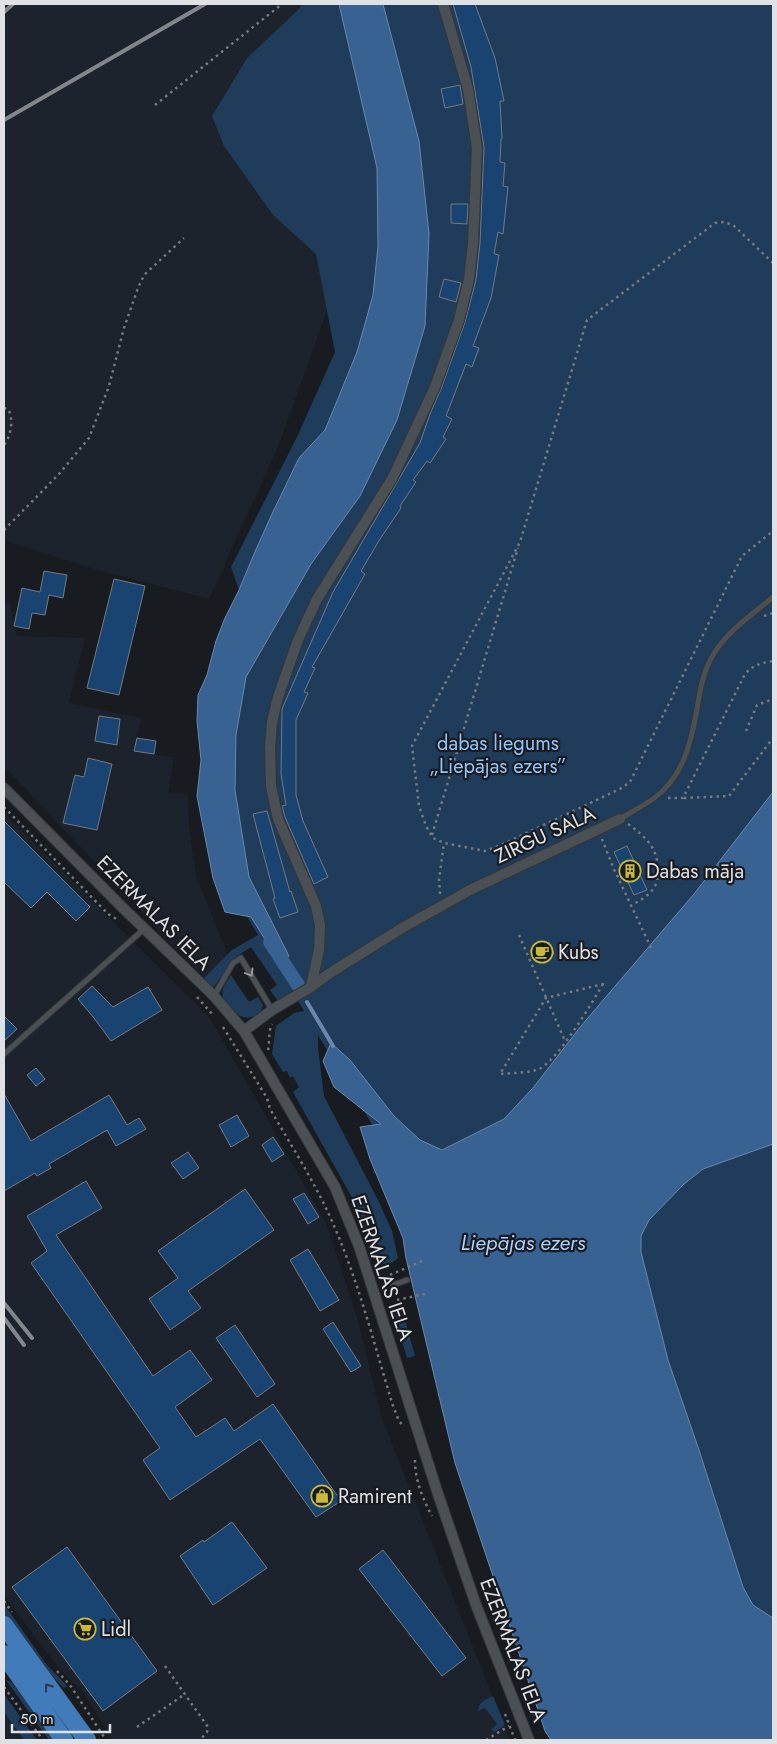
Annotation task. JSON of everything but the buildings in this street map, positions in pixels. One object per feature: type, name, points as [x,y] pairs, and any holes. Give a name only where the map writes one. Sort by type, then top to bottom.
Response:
[{"type":"highway","points":[[4,1625],[87,1740]]},
{"type":"highway","points":[[4,1654],[64,1740]]},
{"type":"street","points":[[311,987],[319,950],[320,925],[316,906],[278,819],[271,786],[270,748],[272,722],[278,697],[302,632],[318,599],[392,479],[435,387],[459,320],[469,279],[473,243],[477,148],[468,89],[443,4]]},
{"type":"street","name":"EZERMALAS IELA","points":[[4,788],[144,929],[214,996],[244,1031],[316,1154],[334,1187],[359,1246],[437,1491],[476,1605],[529,1740]]},
{"type":"street","name":"ZIRGU SALA","points":[[244,1031],[272,1010],[402,928],[470,890],[620,819]]},
{"type":"lane","name":"ZIRGU SALA","points":[[620,819],[654,798],[672,781],[683,764],[706,667],[730,634],[773,597]]},
{"type":"lane","points":[[4,1054],[144,929]]},
{"type":"lane","points":[[214,996],[233,963],[241,958],[272,1010]]},
{"type":"lane","points":[[393,1285],[407,1280]]},
{"type":"path","points":[[155,105],[282,4]]},
{"type":"path","points":[[432,836],[587,320],[715,223],[724,222],[733,225],[773,263]]},
{"type":"path","points":[[4,530],[59,474],[89,438],[109,386],[127,318],[144,275],[184,238]]},
{"type":"path","points":[[4,408],[8,409],[12,416],[8,440],[4,445]]},
{"type":"path","points":[[520,542],[412,746],[419,806],[426,826],[432,836],[444,843],[468,849],[485,851],[535,829],[630,782],[742,556],[773,531]]},
{"type":"path","points":[[683,798],[745,674],[752,666],[773,661]]},
{"type":"path","points":[[746,731],[757,706],[773,699]]},
{"type":"path","points":[[654,798],[729,796],[773,738]]},
{"type":"path","points":[[620,819],[645,836],[654,848],[658,863],[658,877],[653,890],[631,906]]},
{"type":"path","points":[[598,829],[613,867],[653,952]]},
{"type":"path","points":[[444,843],[439,880],[440,893],[444,905]]},
{"type":"path","points":[[519,935],[565,1041]]},
{"type":"path","points":[[603,984],[582,1020],[552,1059],[539,1069],[500,1074],[546,998],[603,984]]},
{"type":"path","points":[[264,1053],[268,1050],[270,1029],[274,1022]]},
{"type":"path","points":[[247,1064],[267,1098],[270,1110],[330,1217],[345,1254],[393,1406],[399,1421],[405,1428]]},
{"type":"path","points":[[390,1275],[422,1261]]},
{"type":"path","points":[[398,1300],[430,1293]]},
{"type":"path","points":[[415,1456],[414,1470],[424,1501],[435,1524]]},
{"type":"path","points":[[165,1666],[208,1727],[207,1732],[200,1740]]},
{"type":"path","points":[[4,1687],[42,1740]]},
{"type":"path","points":[[137,1727],[185,1694]]},
{"type":"path","points":[[503,1708],[515,1740]]},
{"type":"path","points":[[486,1740],[509,1726]]},
{"type":"shaded area","points":[[4,4],[313,4],[352,241],[278,447],[209,599],[91,568],[4,540]]},
{"type":"shaded area","points":[[9,602],[17,636],[85,638],[69,703],[141,718],[137,738],[156,741],[154,754],[174,757],[168,794],[188,793],[189,826],[196,876],[228,955],[204,978],[4,766],[4,604]]},
{"type":"shaded area","points":[[4,813],[210,1018],[327,1225],[358,1321],[381,1416],[510,1740],[113,1740],[83,1692],[58,1667],[4,1596]]},
{"type":"shaded area","points":[[4,1694],[37,1740],[4,1740]]},
{"type":"green space","name":"dabas liegums „Liepājas ezers”","points":[[302,4],[773,4],[773,1740],[420,1204],[318,1035],[324,1096],[392,1231],[398,1258],[388,1264],[378,1263],[355,1203],[293,1092],[299,1087],[293,1076],[290,1078],[287,1071],[283,1072],[272,1054],[276,1026],[294,1013],[304,1011],[292,991],[278,1001],[270,990],[277,985],[251,947],[234,958],[214,987],[210,986],[204,978],[232,950],[258,935],[236,898],[218,739],[299,458],[239,590],[231,567],[297,437],[335,352],[316,254],[273,215],[224,146],[212,116],[247,58]]},
{"type":"green space","points":[[231,975],[249,1002],[258,997],[263,1005],[261,1011],[256,1015],[246,1018],[237,1014],[223,997],[223,988]]},
{"type":"green space","points":[[404,1305],[406,1315],[404,1316],[415,1356],[407,1358],[394,1316],[395,1307]]},
{"type":"green space","points":[[4,1604],[46,1664],[67,1686],[64,1688],[40,1664],[4,1613]]},
{"type":"green space","points":[[6,1680],[16,1687],[55,1740],[49,1740]]},
{"type":"green space","points":[[4,1694],[37,1740],[24,1740],[4,1712]]},
{"type":"green space","points":[[493,1696],[505,1725],[495,1732],[491,1730],[497,1724],[485,1708],[478,1711],[481,1703]]},
{"type":"water","points":[[339,4],[383,4],[419,141],[429,234],[425,326],[397,420],[360,496],[311,564],[246,677],[236,735],[235,790],[249,877],[289,956],[284,958],[276,957],[251,917],[225,912],[213,878],[197,796],[201,760],[197,721],[198,695],[207,675],[216,641],[225,618],[271,516],[299,458],[325,430],[357,352],[373,295],[378,246],[377,168]]},
{"type":"water","name":"Liepājas ezers","points":[[773,792],[773,1144],[703,1169],[684,1184],[649,1220],[641,1236],[641,1252],[668,1360],[743,1587],[753,1605],[773,1618],[773,1740],[551,1740],[545,1731],[455,1463],[406,1258],[403,1238],[370,1159],[360,1127],[381,1124],[334,1087],[323,1061],[331,1043],[350,1060],[394,1116],[420,1140],[442,1150],[504,1119],[533,1088],[581,1026],[694,894]]},
{"type":"waterway","points":[[270,942],[298,985]]},
{"type":"waterway","points":[[307,1002],[333,1046]]},
{"type":"railway","points":[[4,12],[13,4]]},
{"type":"railway","points":[[4,120],[205,4]]},
{"type":"railway","points":[[4,1303],[32,1338]]},
{"type":"railway","points":[[4,1318],[24,1345]]},
{"type":"place","name":"Dabas māja","points":[[630,871]]},
{"type":"place","name":"Kubs","points":[[542,952]]},
{"type":"place","name":"Ramirent","points":[[322,1496]]},
{"type":"place","name":"Lidl","points":[[85,1629]]}]
